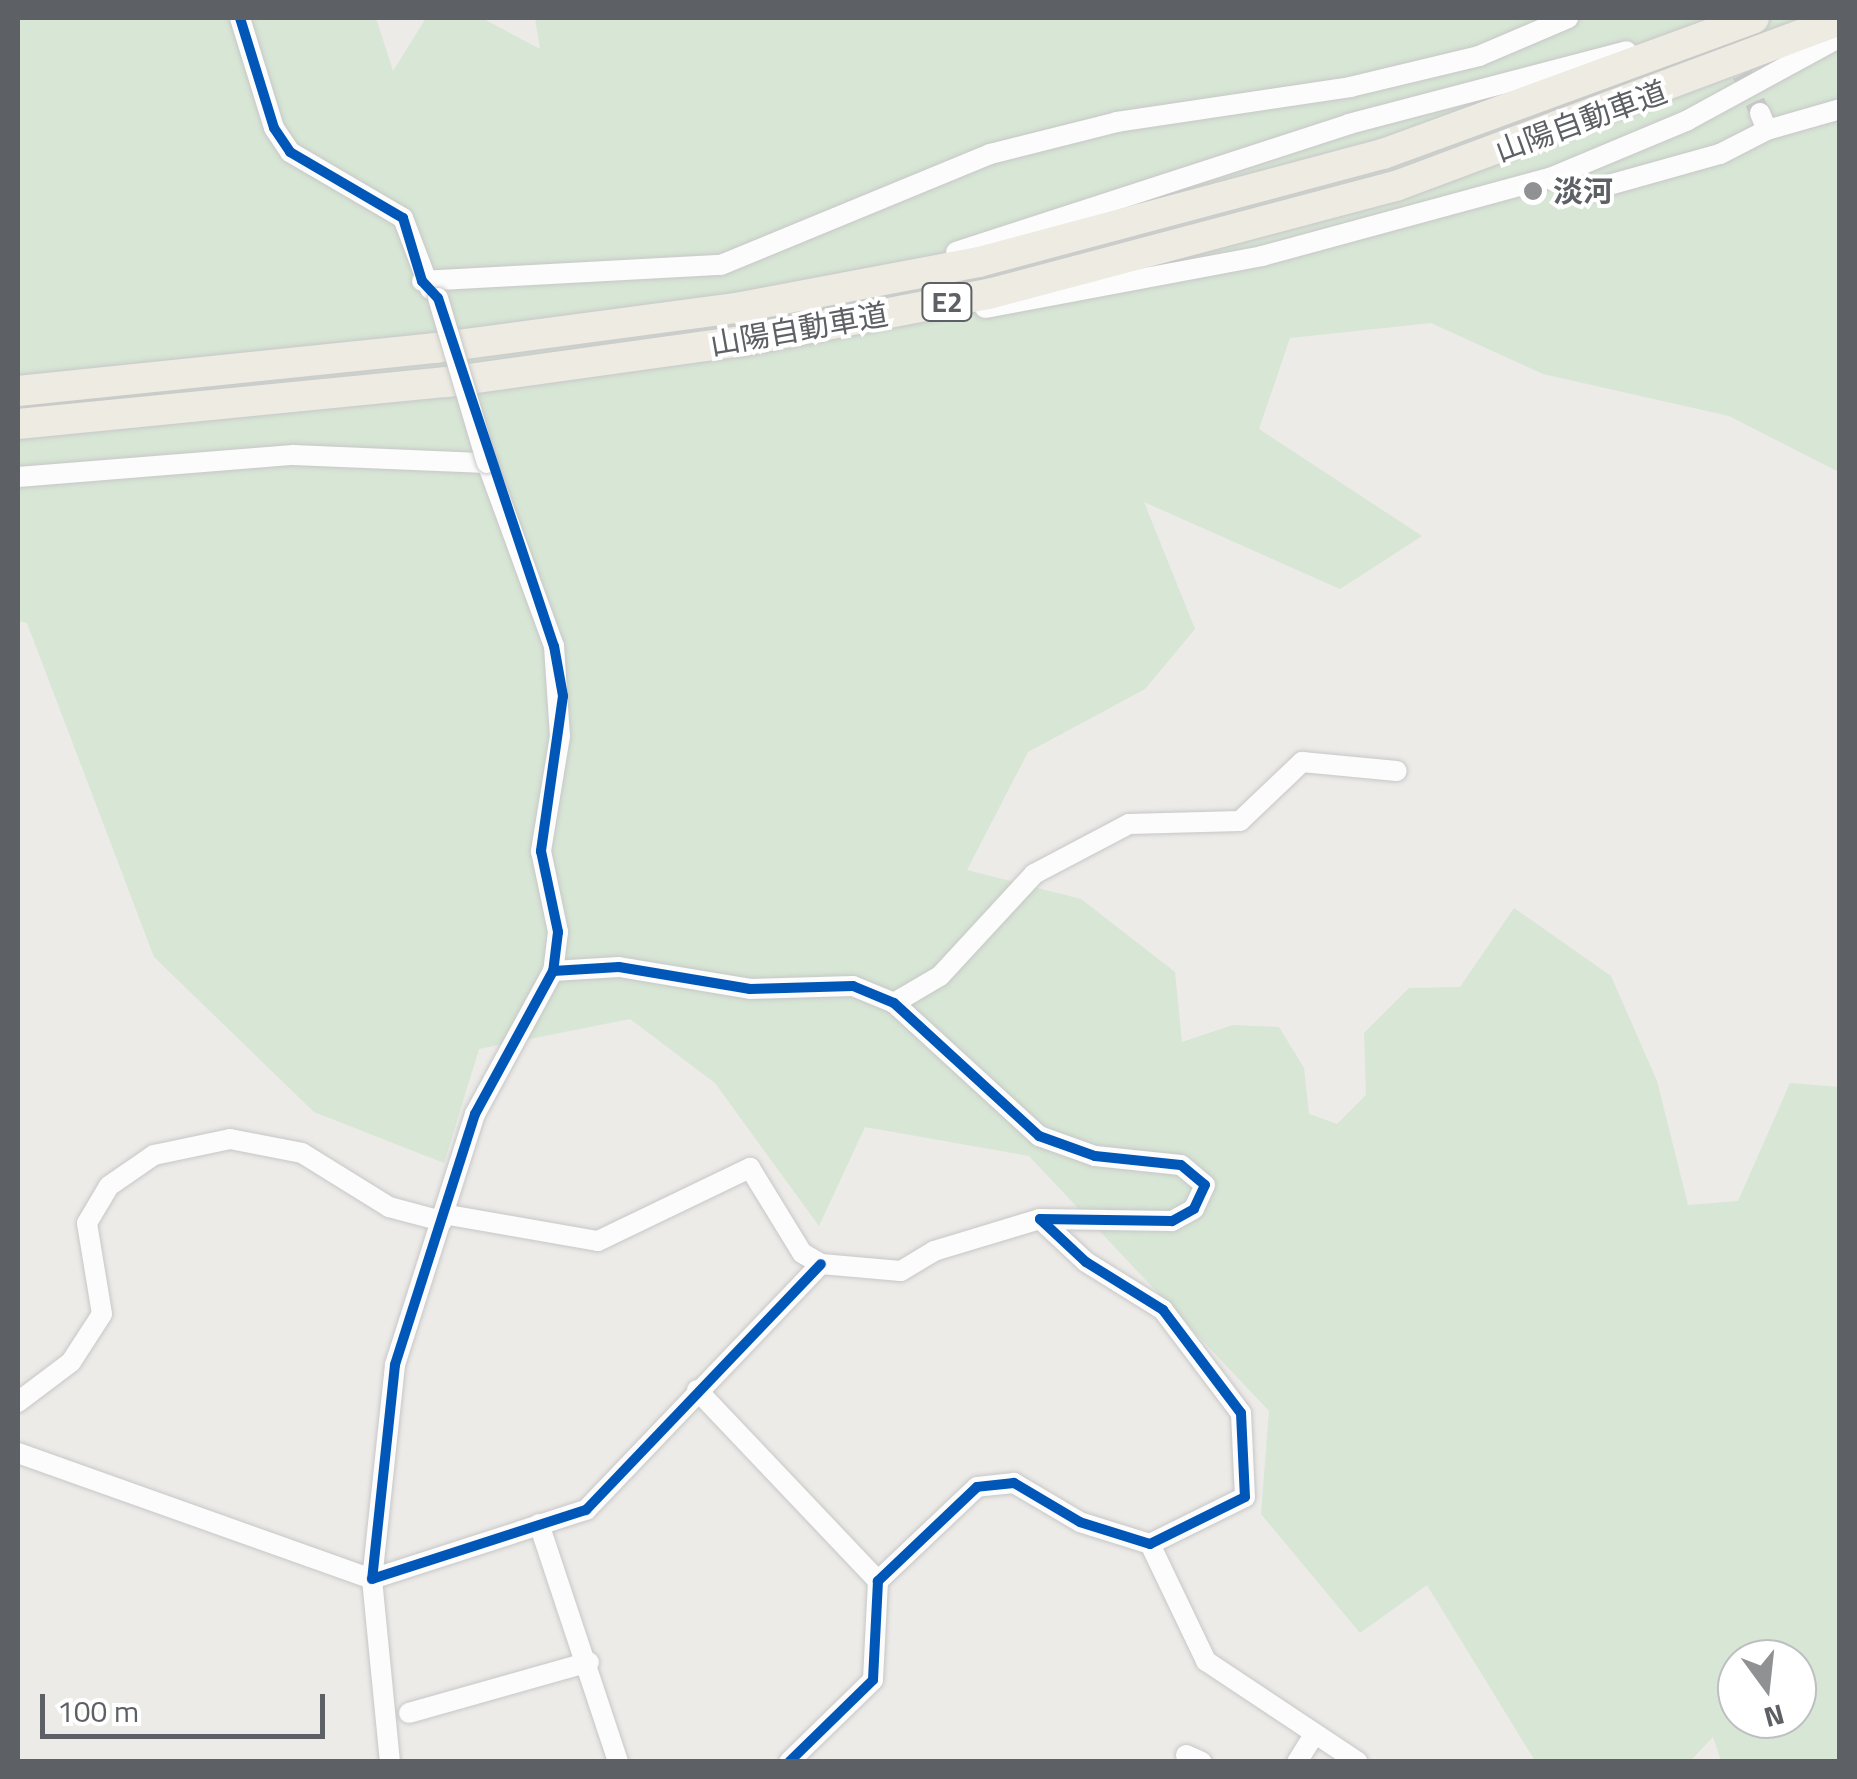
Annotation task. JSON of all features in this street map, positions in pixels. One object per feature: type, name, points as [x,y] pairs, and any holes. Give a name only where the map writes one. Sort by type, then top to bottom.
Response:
[{"type":"highway","name":"山陽自動車道","points":[[18,391],[736,308],[979,262],[1208,206],[1474,124],[1754,18]]},
{"type":"highway","name":"山陽自動車道","points":[[18,424],[447,382],[838,324],[1218,240],[1396,186],[1840,20]]},
{"type":"street","points":[[240,18],[274,128],[290,152],[403,218],[422,280],[438,298],[487,463],[554,646],[562,696],[541,851],[558,932],[553,971],[475,1114],[395,1365],[372,1580],[390,1762]]},
{"type":"street","points":[[422,280],[721,265],[990,154],[1117,122],[1368,82],[1478,56],[1568,18]]},
{"type":"street","points":[[736,308],[979,247],[1349,124],[1642,48],[1723,18]]},
{"type":"street","points":[[838,324],[1106,287],[1406,222],[1552,176],[1688,120],[1840,37]]},
{"type":"street","points":[[1591,190],[1720,154],[1763,121],[1840,108]]},
{"type":"street","points":[[18,477],[294,455],[487,463]]},
{"type":"street","points":[[894,1003],[940,976],[1034,874],[1129,824],[1240,821],[1302,762],[1397,771]]},
{"type":"street","points":[[18,1402],[71,1362],[102,1314],[87,1223],[109,1186],[154,1155],[230,1139],[302,1152],[389,1206],[598,1241],[750,1168],[802,1253],[821,1264],[901,1271],[934,1251],[1040,1219],[1172,1221],[1194,1209],[1205,1185],[1181,1165],[1094,1156],[1039,1136],[894,1003],[853,986],[750,989],[618,967],[553,971]]},
{"type":"street","points":[[789,1762],[873,1680],[878,1581],[977,1487],[1014,1483],[1080,1522],[1150,1544],[1245,1497],[1241,1413],[1163,1310],[1086,1262],[1040,1219]]},
{"type":"street","points":[[18,1453],[372,1580],[586,1510],[610,1492],[697,1390],[821,1264]]},
{"type":"street","points":[[697,1390],[878,1581]]},
{"type":"street","points":[[540,1524],[590,1662],[618,1762]]},
{"type":"street","points":[[1150,1544],[1206,1661],[1313,1736],[1358,1762]]},
{"type":"street","points":[[409,1714],[590,1662]]},
{"type":"street","points":[[1298,1762],[1313,1736]]},
{"type":"green space","points":[[18,18],[376,18],[393,71],[426,18],[482,18],[540,49],[535,18],[1839,18],[1839,472],[1729,416],[1543,374],[1431,323],[1290,338],[1259,429],[1422,536],[1340,589],[1144,502],[1195,629],[1145,689],[1028,752],[967,870],[1081,899],[1175,972],[1182,1042],[1233,1025],[1279,1027],[1304,1068],[1309,1114],[1337,1124],[1366,1095],[1364,1033],[1409,988],[1460,987],[1514,908],[1611,976],[1657,1081],[1688,1205],[1738,1201],[1790,1083],[1839,1087],[1839,1761],[1721,1761],[1713,1737],[1690,1761],[1535,1761],[1427,1585],[1360,1633],[1261,1514],[1269,1411],[1029,1156],[865,1127],[819,1226],[715,1083],[630,1019],[479,1049],[444,1163],[314,1112],[154,957],[27,623],[18,621]]},
{"type":"tunnel","points":[[1717,20],[1760,113]]},
{"type":"cycle path","points":[[240,18],[274,128],[290,152],[403,218],[422,281],[438,298],[554,646],[563,696],[541,851],[558,932],[553,971],[475,1114],[395,1365],[372,1579],[586,1510],[821,1264]]},
{"type":"cycle path","points":[[553,971],[619,967],[750,989],[853,986],[894,1003],[1039,1136],[1095,1156],[1181,1165],[1205,1185],[1194,1209],[1172,1221],[1040,1219],[1086,1262],[1163,1310],[1241,1413],[1245,1497],[1150,1544],[1080,1522],[1014,1483],[977,1487],[878,1581],[873,1680],[789,1762]]},
{"type":"place","name":"淡河","points":[[1533,191]]}]
